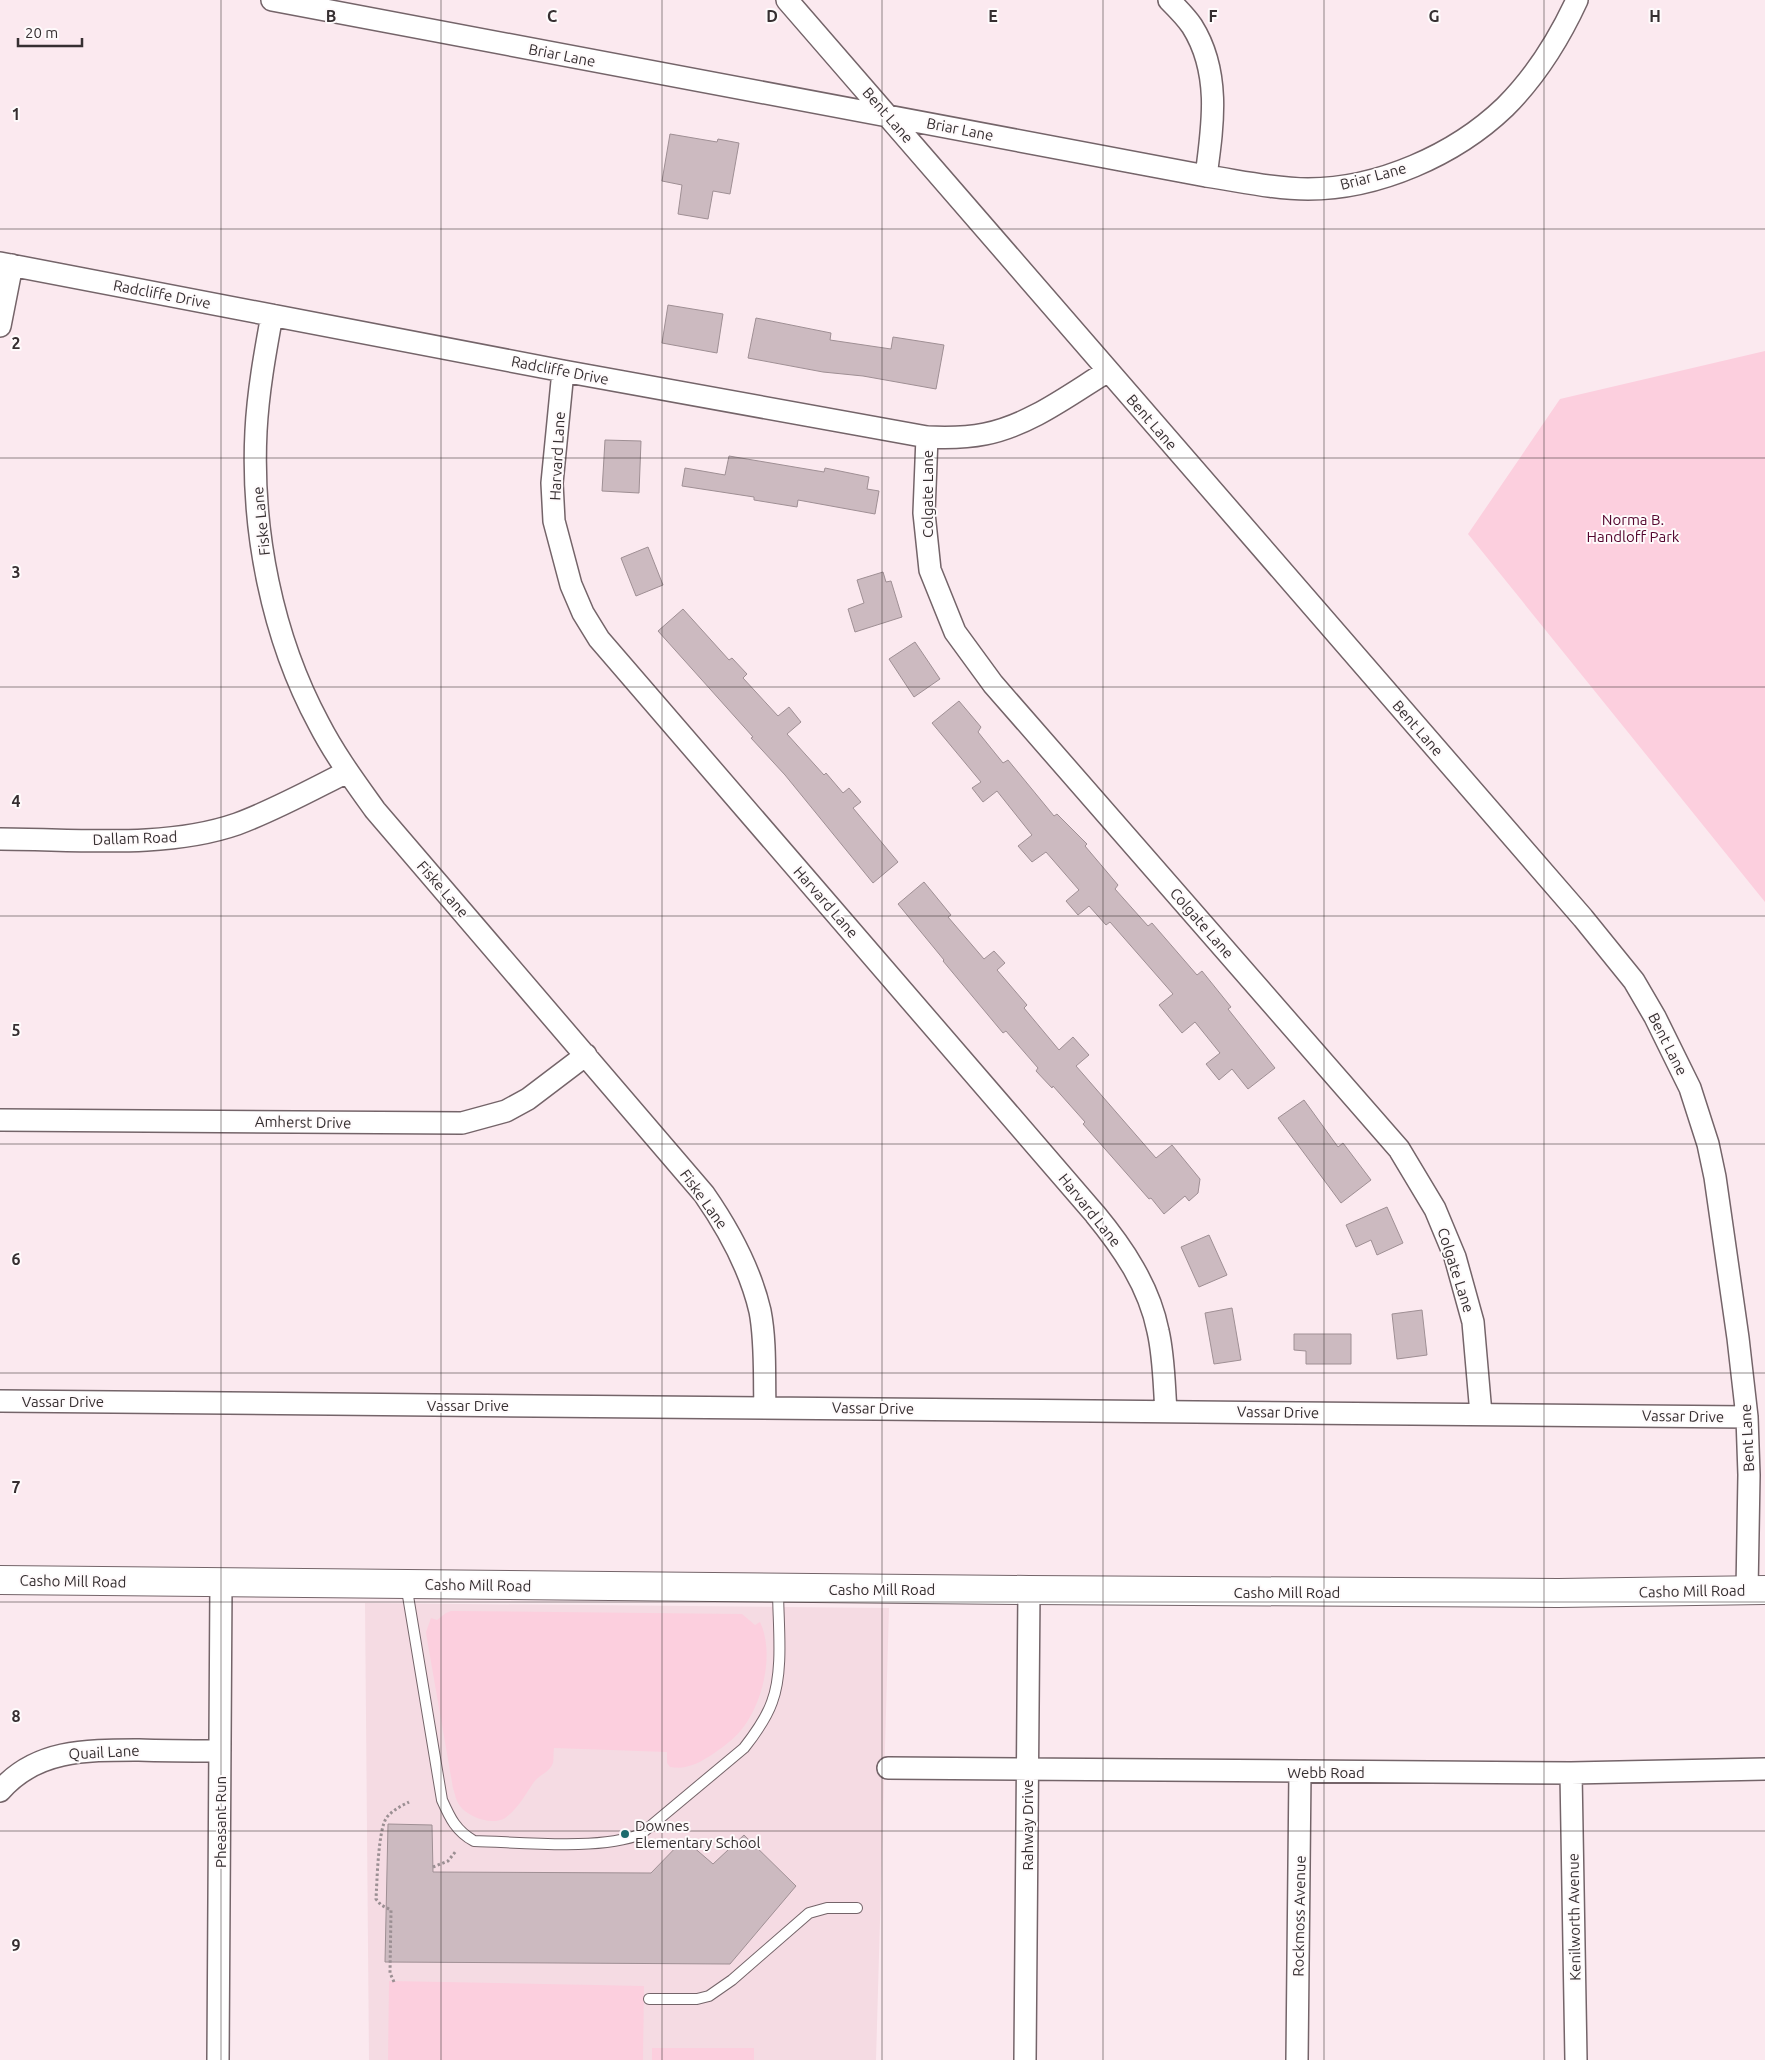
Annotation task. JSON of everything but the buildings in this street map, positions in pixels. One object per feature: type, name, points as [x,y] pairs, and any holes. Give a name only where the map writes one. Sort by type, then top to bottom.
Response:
[{"type":"street","name":"Briar Lane","points":[[272,0],[1206,176],[1273,187],[1310,189],[1347,185],[1382,177],[1434,155],[1475,131],[1528,81],[1549,52],[1577,0]]},
{"type":"street","name":"Bent Lane","points":[[787,0],[890,116],[1108,371],[1583,918],[1634,981],[1651,1010],[1690,1088],[1708,1144],[1715,1177],[1738,1338],[1747,1417],[1756,1590]]},
{"type":"street","points":[[1169,0],[1192,26],[1207,56],[1213,87],[1214,120],[1206,176]]},
{"type":"street","points":[[0,326],[6,264]]},
{"type":"street","name":"Radcliffe Drive","points":[[6,264],[927,437],[958,438],[984,434],[1013,426],[1034,417],[1108,371]]},
{"type":"street","name":"Fiske Lane","points":[[272,315],[262,375],[256,430],[257,496],[267,573],[285,642],[302,688],[319,724],[347,772],[375,810],[704,1194],[725,1225],[751,1280],[760,1312],[764,1349],[765,1407]]},
{"type":"street","name":"Harvard Lane","points":[[563,370],[552,483],[554,521],[571,585],[583,613],[599,639],[1118,1243],[1138,1276],[1149,1299],[1158,1330],[1166,1411]]},
{"type":"street","name":"Colgate Lane","points":[[927,437],[924,512],[930,570],[955,632],[993,684],[1399,1148],[1436,1209],[1455,1257],[1473,1322],[1481,1414]]},
{"type":"street","name":"Dallam Road","points":[[0,839],[148,840],[208,832],[237,824],[265,812],[347,772]]},
{"type":"street","name":"Amherst Drive","points":[[0,1120],[462,1123],[506,1111],[528,1099],[586,1055]]},
{"type":"street","name":"Vassar Drive","points":[[0,1401],[1747,1417]]},
{"type":"street","name":"Casho Mill Road","points":[[0,1580],[1548,1593],[1756,1590]]},
{"type":"street","name":"Pheasant Run","points":[[218,2060],[221,1583]]},
{"type":"street","name":"Rahway Drive","points":[[1025,2060],[1029,1590]]},
{"type":"street","name":"Quail Lane","points":[[0,1791],[24,1770],[46,1758],[68,1752],[92,1750],[220,1751]]},
{"type":"street","name":"Webb Road","points":[[888,1768],[1571,1773],[1765,1769]]},
{"type":"street","name":"Rockmoss Avenue","points":[[1297,2060],[1300,1771]]},
{"type":"street","name":"Kenilworth Avenue","points":[[1571,1773],[1576,2060]]},
{"type":"lane","points":[[406,1584],[442,1800],[450,1820],[461,1834],[474,1841],[579,1843],[625,1841],[641,1834],[744,1748],[756,1732],[773,1701],[776,1686],[778,1588]]},
{"type":"lane","points":[[649,1999],[697,1999],[708,1996],[732,1980],[809,1913],[827,1908],[857,1908]]},
{"type":"path","points":[[394,1982],[390,1973],[391,1910],[376,1899],[378,1860],[385,1819],[396,1809],[409,1802]]},
{"type":"path","points":[[433,1867],[448,1861],[456,1851]]},
{"type":"shaded area","name":"Downes Elementary School","points":[[365,1603],[889,1608],[876,2060],[369,2060]]},
{"type":"green space","name":"Norma B. Handloff Park","points":[[1765,351],[1765,902],[1468,534],[1560,399]]},
{"type":"green space","points":[[451,1611],[742,1614],[755,1625],[760,1622],[764,1634],[767,1660],[762,1687],[753,1711],[740,1732],[723,1747],[698,1763],[682,1768],[670,1767],[667,1763],[667,1752],[554,1748],[552,1766],[534,1782],[514,1810],[505,1818],[487,1821],[474,1817],[464,1810],[455,1795],[426,1632],[431,1618],[437,1620]]},
{"type":"green space","points":[[389,1981],[644,1986],[643,2060],[388,2060]]},
{"type":"green space","points":[[652,2048],[754,2048],[754,2060],[652,2060]]},
{"type":"place","name":"Downes Elementary School","points":[[625,1834]]}]
